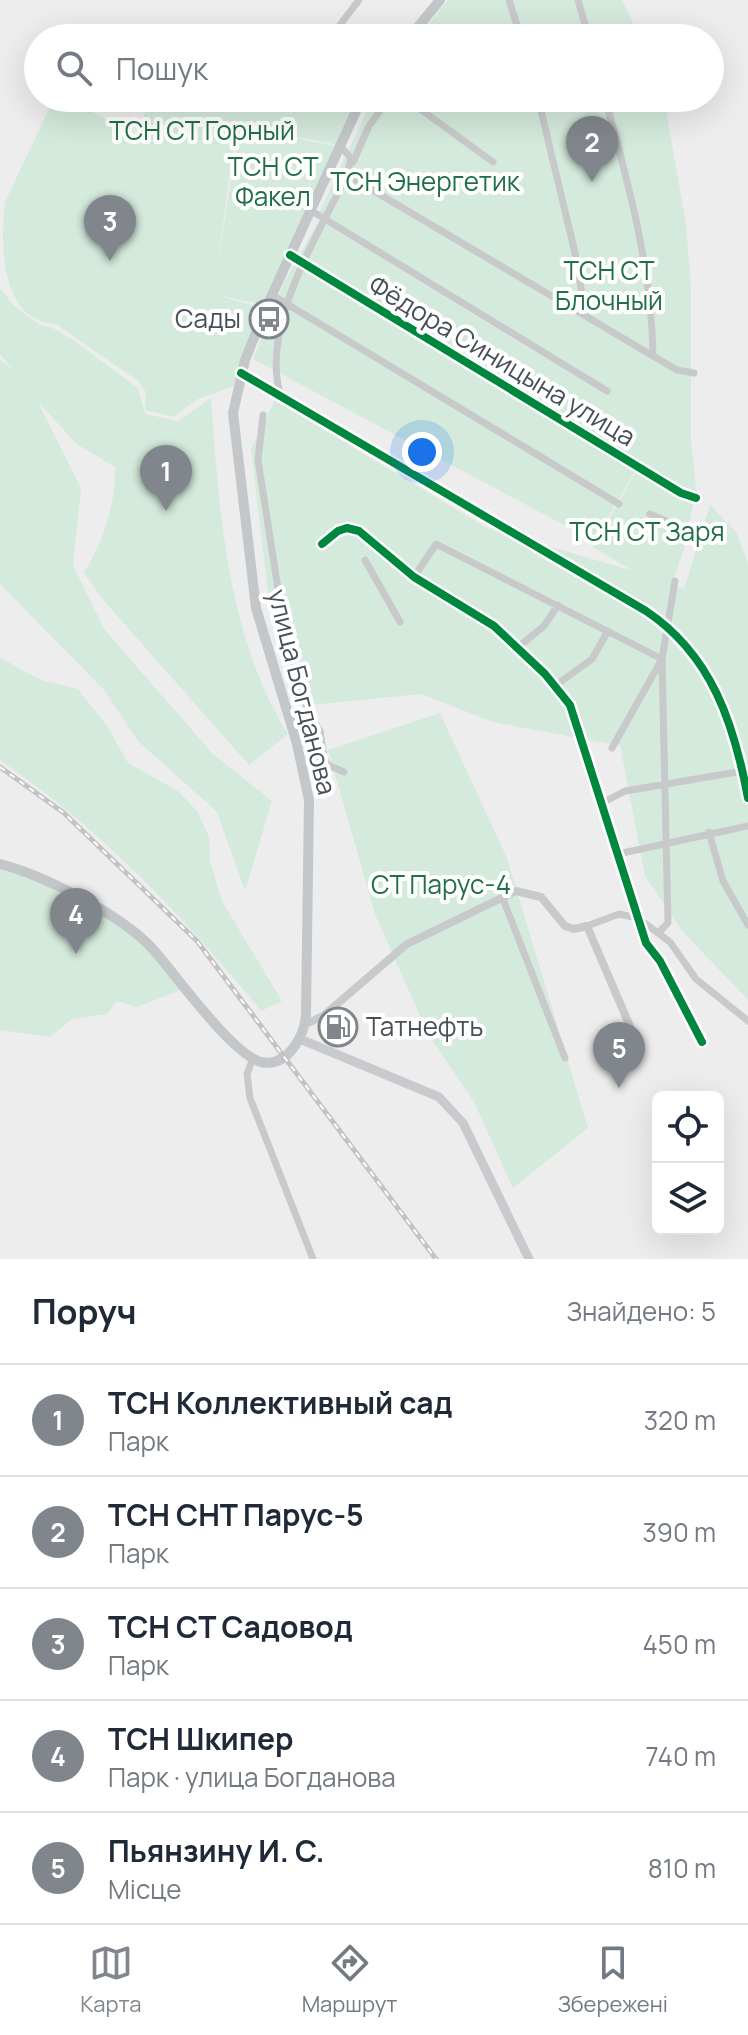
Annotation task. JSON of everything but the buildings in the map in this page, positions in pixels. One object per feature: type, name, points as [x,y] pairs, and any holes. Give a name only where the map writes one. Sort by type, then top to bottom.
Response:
[{"type":"main road","points":[[420,24],[440,0]]},
{"type":"main road","name":"улица Богданова","points":[[300,1039],[306,1024],[309,800],[253,592],[233,435],[233,413],[241,373],[272,295],[355,112]]},
{"type":"main road","points":[[0,864],[43,881],[136,934],[223,1031],[253,1058],[273,1062],[300,1039],[439,1097],[463,1123],[529,1259]]},
{"type":"street","points":[[341,24],[359,0]]},
{"type":"street","points":[[509,0],[517,24]]},
{"type":"street","points":[[578,0],[585,24]]},
{"type":"street","points":[[282,400],[277,386],[275,348],[288,303],[369,126],[379,112]]},
{"type":"street","points":[[424,112],[493,162]]},
{"type":"street","points":[[541,112],[576,257],[585,314]]},
{"type":"street","points":[[608,112],[641,249],[653,316],[653,356]]},
{"type":"street","points":[[339,145],[351,158],[347,175]]},
{"type":"street","points":[[347,175],[677,370],[694,373]]},
{"type":"street","points":[[310,210],[607,391]]},
{"type":"street","name":"Фёдора Синицына улица","points":[[290,255],[681,493],[696,498]]},
{"type":"street","points":[[272,295],[619,504]]},
{"type":"street","points":[[241,373],[665,624],[687,644],[719,696],[743,771],[748,798]]},
{"type":"street","points":[[263,415],[258,460],[277,598],[289,660],[310,715],[320,731],[328,765]]},
{"type":"street","points":[[650,514],[689,531]]},
{"type":"street","points":[[322,544],[338,531],[347,528],[359,531],[414,577],[494,626],[570,705],[646,943],[660,961],[702,1042]]},
{"type":"street","points":[[414,577],[436,544],[662,659]]},
{"type":"street","points":[[365,560],[400,622]]},
{"type":"street","points":[[658,933],[668,923],[662,659],[665,624],[675,581]]},
{"type":"street","points":[[517,648],[544,626],[558,605]]},
{"type":"street","points":[[555,686],[592,659],[608,631]]},
{"type":"street","points":[[612,748],[662,659]]},
{"type":"street","points":[[306,751],[344,772]]},
{"type":"street","points":[[602,803],[625,791],[743,771]]},
{"type":"street","points":[[618,854],[748,826]]},
{"type":"street","points":[[709,832],[723,881],[748,925]]},
{"type":"street","points":[[306,1024],[323,1016],[407,944],[516,891],[532,893],[549,905],[565,926],[574,929],[619,914],[638,918],[670,942],[696,979],[748,1021]]},
{"type":"street","points":[[503,899],[565,1058]]},
{"type":"street","points":[[587,926],[632,1031]]},
{"type":"street","points":[[253,1058],[247,1074],[250,1098],[313,1259]]},
{"type":"green space","points":[[448,0],[508,0],[516,24],[429,24]]},
{"type":"green space","points":[[511,0],[622,0],[633,24],[518,24]]},
{"type":"green space","points":[[47,112],[92,112],[150,142],[139,135],[145,112],[352,112],[335,144],[236,126],[217,269],[239,128],[335,146],[264,305],[214,294],[264,309],[235,386],[198,399],[173,417],[145,410],[146,392],[138,381],[56,324],[38,320],[24,310],[14,295],[4,258],[5,202]]},
{"type":"green space","points":[[366,112],[666,112],[686,225],[691,284],[691,440],[696,489],[684,549],[671,585],[684,589],[710,505],[737,533],[748,564],[748,1000],[683,932],[645,876],[620,746],[493,722],[421,694],[311,705],[268,592],[251,449],[275,400],[487,528],[633,571],[593,547],[640,465],[299,256],[319,220],[634,412],[317,217]]},
{"type":"green space","points":[[298,258],[637,468],[594,541],[253,359],[285,280]]},
{"type":"green space","points":[[0,288],[14,306],[40,325],[53,328],[76,342],[138,388],[145,414],[178,421],[211,398],[223,528],[239,614],[251,656],[288,734],[249,765],[104,601],[84,573],[107,522],[114,494],[115,467],[77,444],[38,402],[81,488],[73,565],[104,629],[212,753],[272,801],[245,891],[217,812],[138,741],[104,690],[0,584],[0,360],[12,369],[0,354]]},
{"type":"green space","points":[[0,658],[41,680],[78,689],[107,726],[128,763],[178,791],[197,811],[209,837],[210,861],[222,901],[282,1001],[261,1011],[216,957],[143,879],[64,808],[0,760]]},
{"type":"green space","name":"СТ Парус-4","points":[[440,713],[507,858],[588,1128],[513,1188],[474,1102],[428,1034],[375,914],[328,750]]},
{"type":"green space","points":[[0,870],[55,890],[116,925],[151,952],[181,990],[137,1007],[117,1001],[107,1014],[72,1019],[50,1037],[0,1030]]},
{"type":"railway","points":[[0,767],[64,813],[197,941],[436,1259]]},
{"type":"cycle path","points":[[290,255],[681,493],[696,498]]},
{"type":"cycle path","points":[[241,373],[646,611],[669,629],[688,648],[716,693],[735,744],[748,798]]},
{"type":"cycle path","points":[[322,544],[338,531],[347,528],[359,531],[414,577],[494,626],[545,674],[570,705],[646,943],[660,961],[702,1042]]},
{"type":"place","name":"ТСН СНТ Парус-5","points":[[592,182]]},
{"type":"place","name":"ТСН СТ Садовод","points":[[110,261]]},
{"type":"place","name":"Сады","points":[[269,319]]},
{"type":"place","name":"ТСН Коллективный сад","points":[[166,511]]},
{"type":"place","name":"ТСН Шкипер","points":[[76,954]]},
{"type":"place","name":"Татнефть","points":[[338,1027]]},
{"type":"place","name":"Пьянзину И. С.","points":[[619,1088]]},
{"type":"park label","name":"ТСН СТ Горный","points":[[202,131]]},
{"type":"park label","name":"ТСН СТ Факел","points":[[273,182]]},
{"type":"park label","name":"ТСН Энергетик","points":[[425,182]]},
{"type":"park label","name":"ТСН СТ Блочный","points":[[609,286]]},
{"type":"park label","name":"ТСН СТ Заря","points":[[647,532]]}]
